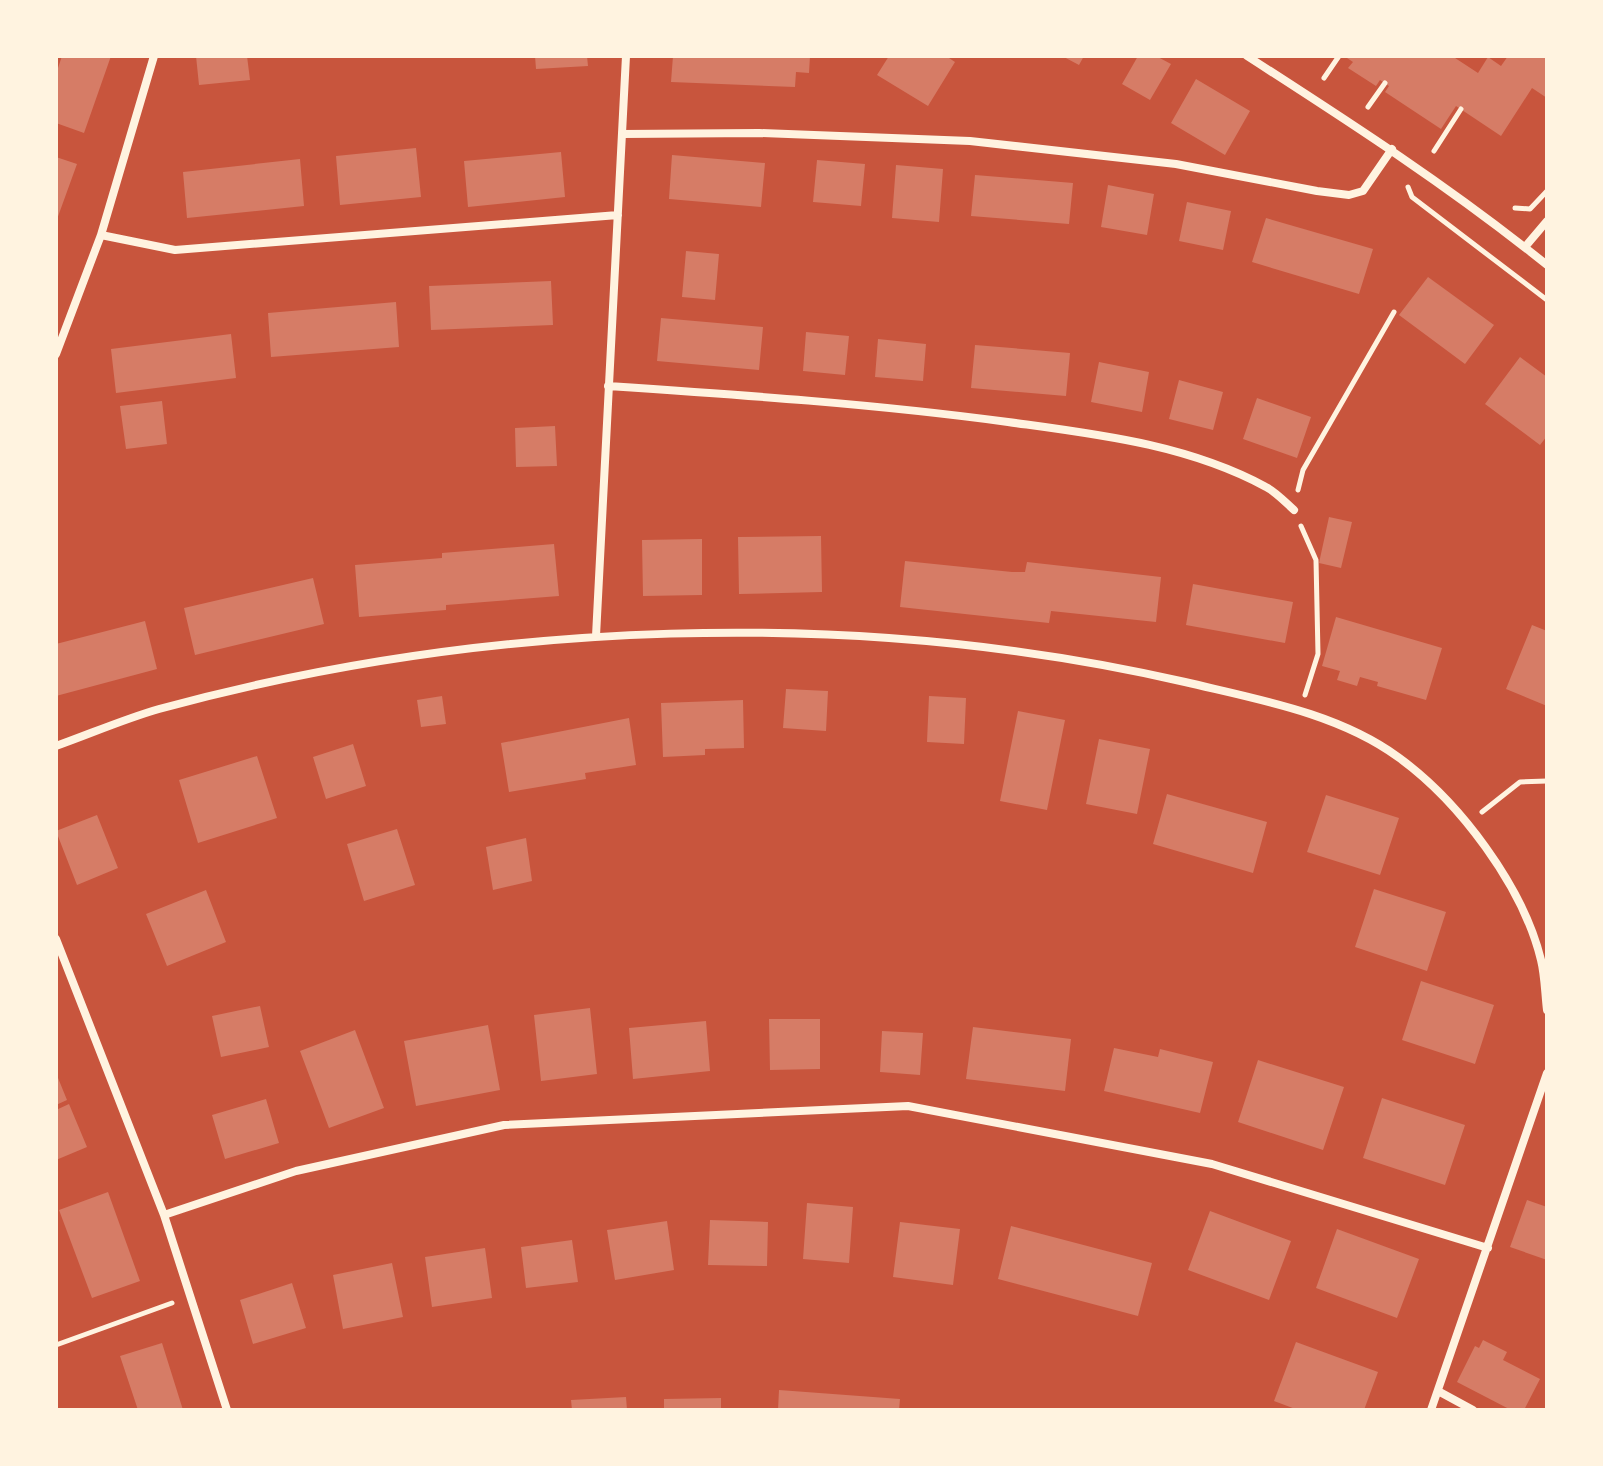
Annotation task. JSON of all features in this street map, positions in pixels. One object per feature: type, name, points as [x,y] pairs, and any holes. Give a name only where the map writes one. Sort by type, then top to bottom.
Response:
[{"type":"street","points":[[56,354],[101,235],[154,56]]},
{"type":"street","points":[[596,636],[626,56]]},
{"type":"street","points":[[1247,56],[1471,204],[1547,265]]},
{"type":"street","points":[[622,134],[759,133],[970,141],[1176,164],[1349,195],[1363,191],[1392,149]]},
{"type":"street","points":[[101,235],[175,250],[618,215]]},
{"type":"street","points":[[1525,247],[1547,221]]},
{"type":"street","points":[[608,386],[879,406],[1081,432],[1152,445],[1211,462],[1269,488],[1294,510]]},
{"type":"street","points":[[56,746],[155,710],[358,665],[596,636],[734,634],[870,637],[1039,654],[1148,674],[1300,711],[1363,735],[1399,757],[1444,798],[1495,860],[1518,899],[1541,961],[1547,1010]]},
{"type":"street","points":[[56,939],[164,1215],[227,1410]]},
{"type":"street","points":[[1431,1410],[1547,1073]]},
{"type":"street","points":[[164,1215],[296,1171],[504,1125],[908,1106],[1212,1164],[1488,1248]]},
{"type":"street","points":[[1438,1391],[1473,1410]]},
{"type":"path","points":[[1324,78],[1339,56]]},
{"type":"path","points":[[1368,107],[1385,83]]},
{"type":"path","points":[[1434,151],[1461,109]]},
{"type":"path","points":[[1515,208],[1530,209],[1547,191]]},
{"type":"path","points":[[1412,197],[1547,300]]},
{"type":"path","points":[[1300,711],[1318,654],[1316,560],[1294,510],[1303,470],[1394,312]]},
{"type":"path","points":[[1466,825],[1520,782],[1547,781]]},
{"type":"path","points":[[56,1345],[191,1296]]},
{"type":"building","points":[[62,56],[111,56],[84,133],[56,123],[56,74]]},
{"type":"building","points":[[196,56],[247,56],[250,80],[199,85]]},
{"type":"building","points":[[535,56],[587,56],[588,66],[536,69]]},
{"type":"building","points":[[673,56],[810,56],[809,73],[796,72],[795,87],[671,82]]},
{"type":"building","points":[[889,56],[946,56],[955,62],[928,106],[877,75]]},
{"type":"building","points":[[1062,56],[1084,56],[1079,65]]},
{"type":"building","points":[[1138,56],[1156,56],[1171,64],[1150,100],[1122,84]]},
{"type":"building","points":[[1344,56],[1452,56],[1478,73],[1488,57],[1501,66],[1508,56],[1547,56],[1547,98],[1532,88],[1501,136],[1456,106],[1441,129],[1385,92],[1389,86],[1380,80],[1376,86],[1348,68],[1353,62]]},
{"type":"building","points":[[1196,79],[1250,111],[1225,155],[1171,123]]},
{"type":"building","points":[[416,148],[421,197],[340,205],[336,156]]},
{"type":"building","points":[[561,152],[565,197],[468,207],[464,161]]},
{"type":"building","points":[[672,155],[765,163],[761,207],[669,199]]},
{"type":"building","points":[[56,157],[77,164],[56,222]]},
{"type":"building","points":[[300,159],[304,206],[187,218],[183,172]]},
{"type":"building","points":[[817,160],[865,164],[861,206],[813,202]]},
{"type":"building","points":[[896,165],[943,169],[939,222],[892,218]]},
{"type":"building","points":[[975,175],[1073,183],[1069,224],[971,216]]},
{"type":"building","points":[[1108,185],[1154,194],[1147,235],[1101,227]]},
{"type":"building","points":[[1187,202],[1231,211],[1223,250],[1179,241]]},
{"type":"building","points":[[1266,218],[1373,249],[1359,294],[1252,262]]},
{"type":"building","points":[[686,251],[719,254],[715,300],[682,297]]},
{"type":"building","points":[[1428,277],[1494,325],[1465,364],[1399,315]]},
{"type":"building","points":[[551,281],[553,325],[431,330],[429,286]]},
{"type":"building","points":[[396,302],[399,347],[271,357],[268,313]]},
{"type":"building","points":[[661,318],[763,327],[759,370],[657,361]]},
{"type":"building","points":[[806,332],[849,336],[845,375],[803,371]]},
{"type":"building","points":[[231,334],[236,378],[116,393],[111,349]]},
{"type":"building","points":[[878,339],[926,344],[923,381],[875,377]]},
{"type":"building","points":[[975,345],[1070,353],[1066,396],[971,388]]},
{"type":"building","points":[[1520,357],[1547,377],[1547,436],[1540,445],[1485,404]]},
{"type":"building","points":[[1099,362],[1149,372],[1142,412],[1091,402]]},
{"type":"building","points":[[1179,380],[1223,392],[1213,430],[1169,419]]},
{"type":"building","points":[[1257,398],[1311,417],[1297,458],[1243,439]]},
{"type":"building","points":[[162,401],[167,444],[126,449],[120,406]]},
{"type":"building","points":[[555,426],[557,466],[516,467],[515,428]]},
{"type":"building","points":[[1329,517],[1352,522],[1341,568],[1319,563]]},
{"type":"building","points":[[821,536],[822,592],[739,594],[738,537]]},
{"type":"building","points":[[702,539],[702,595],[643,596],[642,540]]},
{"type":"building","points":[[554,544],[559,596],[446,605],[446,610],[359,617],[355,565],[442,558],[442,553]]},
{"type":"building","points":[[905,561],[1012,572],[1025,572],[1027,562],[1161,577],[1156,622],[1051,611],[1049,623],[900,607]]},
{"type":"building","points":[[313,578],[324,624],[195,655],[184,608]]},
{"type":"building","points":[[1193,584],[1293,602],[1285,643],[1186,625]]},
{"type":"building","points":[[1336,617],[1442,648],[1426,700],[1377,686],[1378,682],[1360,677],[1357,686],[1337,680],[1340,671],[1322,666]]},
{"type":"building","points":[[145,621],[157,669],[56,696],[56,644]]},
{"type":"building","points":[[1532,625],[1547,631],[1547,706],[1506,689]]},
{"type":"building","points":[[786,689],[828,691],[826,731],[783,728]]},
{"type":"building","points":[[442,696],[446,724],[421,727],[417,700]]},
{"type":"building","points":[[929,696],[966,698],[964,744],[927,742]]},
{"type":"building","points":[[743,700],[744,748],[705,749],[705,755],[663,757],[661,703]]},
{"type":"building","points":[[1018,711],[1065,720],[1047,810],[1000,801]]},
{"type":"building","points":[[629,718],[636,765],[585,773],[586,779],[509,792],[501,743]]},
{"type":"building","points":[[1099,739],[1150,749],[1137,814],[1086,804]]},
{"type":"building","points":[[353,744],[366,786],[326,799],[313,757]]},
{"type":"building","points":[[257,756],[277,818],[198,843],[179,780]]},
{"type":"building","points":[[1167,794],[1267,822],[1253,873],[1153,844]]},
{"type":"building","points":[[1326,795],[1399,818],[1380,875],[1307,852]]},
{"type":"building","points":[[97,815],[118,868],[77,885],[56,831]]},
{"type":"building","points":[[397,829],[415,885],[364,901],[347,844]]},
{"type":"building","points":[[526,838],[532,881],[493,890],[486,847]]},
{"type":"building","points":[[1374,889],[1446,912],[1427,971],[1355,947]]},
{"type":"building","points":[[206,890],[226,942],[167,966],[146,914]]},
{"type":"building","points":[[1421,981],[1494,1005],[1475,1064],[1402,1040]]},
{"type":"building","points":[[260,1006],[269,1047],[221,1057],[212,1016]]},
{"type":"building","points":[[590,1008],[597,1074],[541,1081],[534,1015]]},
{"type":"building","points":[[769,1019],[820,1019],[820,1069],[770,1070]]},
{"type":"building","points":[[706,1021],[710,1071],[633,1079],[629,1028]]},
{"type":"building","points":[[488,1025],[500,1090],[416,1106],[404,1041]]},
{"type":"building","points":[[973,1027],[1071,1039],[1065,1091],[966,1079]]},
{"type":"building","points":[[355,1030],[384,1108],[329,1128],[300,1051]]},
{"type":"building","points":[[882,1031],[923,1033],[920,1075],[880,1072]]},
{"type":"building","points":[[1114,1048],[1158,1057],[1160,1049],[1213,1062],[1200,1113],[1104,1091]]},
{"type":"building","points":[[1258,1060],[1344,1087],[1323,1150],[1238,1122]]},
{"type":"building","points":[[56,1073],[67,1100],[56,1105]]},
{"type":"building","points":[[1382,1098],[1465,1125],[1445,1185],[1363,1158]]},
{"type":"building","points":[[266,1099],[279,1143],[225,1159],[212,1115]]},
{"type":"building","points":[[69,1104],[87,1147],[56,1160],[56,1110]]},
{"type":"building","points":[[108,1192],[140,1281],[92,1298],[59,1210]]},
{"type":"building","points":[[1527,1200],[1547,1207],[1547,1260],[1510,1247]]},
{"type":"building","points":[[807,1203],[853,1207],[849,1263],[803,1259]]},
{"type":"building","points":[[1210,1211],[1291,1241],[1269,1300],[1188,1270]]},
{"type":"building","points":[[710,1220],[768,1222],[767,1266],[708,1265]]},
{"type":"building","points":[[667,1221],[674,1270],[615,1280],[607,1230]]},
{"type":"building","points":[[900,1222],[960,1229],[953,1285],[893,1277]]},
{"type":"building","points":[[1011,1226],[1152,1263],[1138,1316],[998,1279]]},
{"type":"building","points":[[1337,1229],[1419,1259],[1397,1318],[1316,1288]]},
{"type":"building","points":[[572,1240],[578,1282],[526,1288],[521,1247]]},
{"type":"building","points":[[485,1248],[492,1298],[432,1307],[425,1257]]},
{"type":"building","points":[[392,1263],[403,1317],[343,1329],[333,1275]]},
{"type":"building","points":[[292,1283],[306,1328],[253,1344],[240,1300]]},
{"type":"building","points":[[1483,1340],[1507,1352],[1503,1360],[1540,1379],[1524,1410],[1511,1410],[1457,1382],[1475,1346],[1479,1348]]},
{"type":"building","points":[[1296,1342],[1378,1372],[1364,1410],[1298,1410],[1274,1401]]},
{"type":"building","points":[[162,1343],[183,1410],[138,1410],[120,1356]]},
{"type":"building","points":[[779,1390],[900,1399],[899,1410],[778,1410]]},
{"type":"building","points":[[626,1397],[627,1410],[572,1410],[571,1400]]},
{"type":"building","points":[[721,1398],[721,1410],[664,1410],[664,1399]]}]
